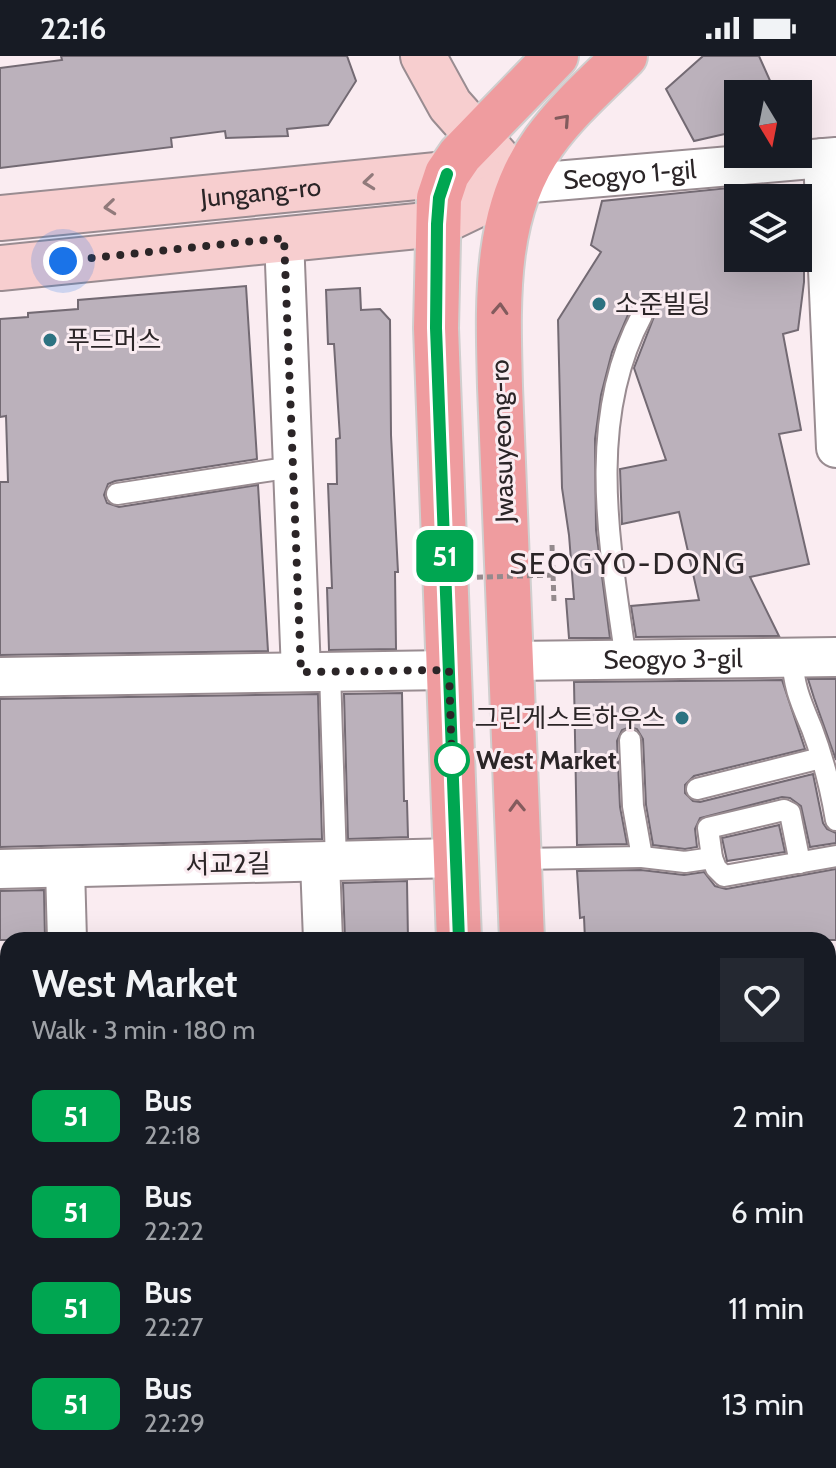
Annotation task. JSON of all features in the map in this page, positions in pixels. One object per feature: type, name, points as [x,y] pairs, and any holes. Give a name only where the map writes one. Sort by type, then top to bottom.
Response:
[{"type":"main road","name":"Jwasuyeong-ro","points":[[522,932],[499,328],[503,258],[508,220],[520,184],[544,142],[625,56]]},
{"type":"main road","points":[[459,932],[436,328],[439,198],[447,174],[477,135],[553,57]]},
{"type":"street","points":[[0,268],[437,224],[520,184],[450,105],[423,56]]},
{"type":"street","points":[[830,157],[836,448]]},
{"type":"street","name":"Seogyo 1-gil","points":[[520,184],[830,157]]},
{"type":"street","name":"Jungang-ro","points":[[0,218],[447,174],[520,184]]},
{"type":"street","points":[[284,238],[293,467],[315,672]]},
{"type":"street","name":"Seogyo 3-gil","points":[[511,661],[836,657]]},
{"type":"street","points":[[0,677],[449,670]]},
{"type":"street","name":"서교2길","points":[[0,869],[456,858]]},
{"type":"street","points":[[324,932],[328,862]]},
{"type":"street","points":[[65,868],[67,932]]},
{"type":"lane","points":[[626,660],[605,500],[606,460],[619,376],[642,315]]},
{"type":"lane","points":[[117,494],[293,467]]},
{"type":"lane","points":[[793,657],[792,672],[802,710],[821,758],[836,820]]},
{"type":"lane","points":[[315,672],[328,862]]},
{"type":"lane","points":[[630,740],[632,795],[642,857]]},
{"type":"lane","points":[[697,789],[821,758]]},
{"type":"lane","points":[[800,863],[790,813],[784,810],[708,828],[712,858],[724,876],[800,863],[836,856]]},
{"type":"lane","points":[[519,859],[642,857],[685,862],[712,858]]},
{"type":"path","points":[[552,545],[554,602]]},
{"type":"path","points":[[417,579],[553,575]]},
{"type":"building","points":[[61,56],[347,56],[356,81],[328,125],[287,129],[288,136],[226,138],[225,131],[171,138],[172,147],[0,168],[0,68],[62,60]]},
{"type":"building","points":[[703,56],[759,56],[770,80],[724,80],[724,134],[694,141],[666,89]]},
{"type":"building","points":[[724,188],[724,272],[804,272],[798,330],[783,334],[801,430],[779,434],[809,564],[750,577],[779,636],[636,637],[631,606],[699,600],[679,512],[622,524],[620,469],[666,460],[634,368],[655,314],[648,303],[640,302],[630,310],[612,352],[601,395],[595,439],[596,530],[610,638],[569,638],[566,599],[574,599],[562,488],[558,320],[601,252],[591,245],[602,201]]},
{"type":"building","points":[[246,286],[257,459],[115,481],[108,484],[104,495],[107,503],[119,507],[258,485],[268,651],[0,655],[0,482],[8,482],[6,416],[0,417],[0,319],[78,309],[78,300]]},
{"type":"building","points":[[360,288],[361,310],[380,309],[390,320],[391,435],[398,572],[395,572],[396,649],[329,650],[327,588],[332,588],[328,484],[337,484],[336,439],[340,438],[334,344],[328,344],[326,290]]},
{"type":"building","points":[[808,679],[836,679],[836,760],[814,698]]},
{"type":"building","points":[[782,680],[805,749],[694,776],[685,785],[685,793],[693,801],[700,802],[813,774],[823,823],[836,833],[836,843],[810,847],[801,806],[790,798],[782,797],[700,818],[695,829],[697,847],[685,849],[653,845],[646,805],[643,739],[637,729],[630,727],[622,730],[617,741],[620,807],[627,844],[577,845],[574,682]]},
{"type":"building","points":[[402,693],[404,801],[407,801],[408,837],[348,839],[344,694]]},
{"type":"building","points":[[318,694],[322,839],[0,847],[0,699]]},
{"type":"building","points":[[779,825],[785,852],[727,861],[722,838]]},
{"type":"building","points":[[836,869],[836,932],[585,932],[584,917],[580,918],[577,871],[641,870],[684,875],[704,872],[715,886],[726,889]]},
{"type":"building","points":[[407,881],[408,932],[345,932],[343,883]]},
{"type":"building","points":[[44,890],[45,932],[0,932],[0,891]]},
{"type":"bus line","name":"51","points":[[447,174],[439,198],[437,224],[436,328],[459,932]]},
{"type":"place","name":"소준빌딩","points":[[599,304]]},
{"type":"place","name":"푸드머스","points":[[50,340]]},
{"type":"place","name":"그린게스트하우스","points":[[682,718]]},
{"type":"place","name":"West Market","points":[[452,760]]},
{"type":"district","name":"SEOGYO-DONG","points":[[628,564]]},
{"type":"route","points":[[63,261],[284,238],[301,672],[449,670],[452,764],[452,760]]}]
